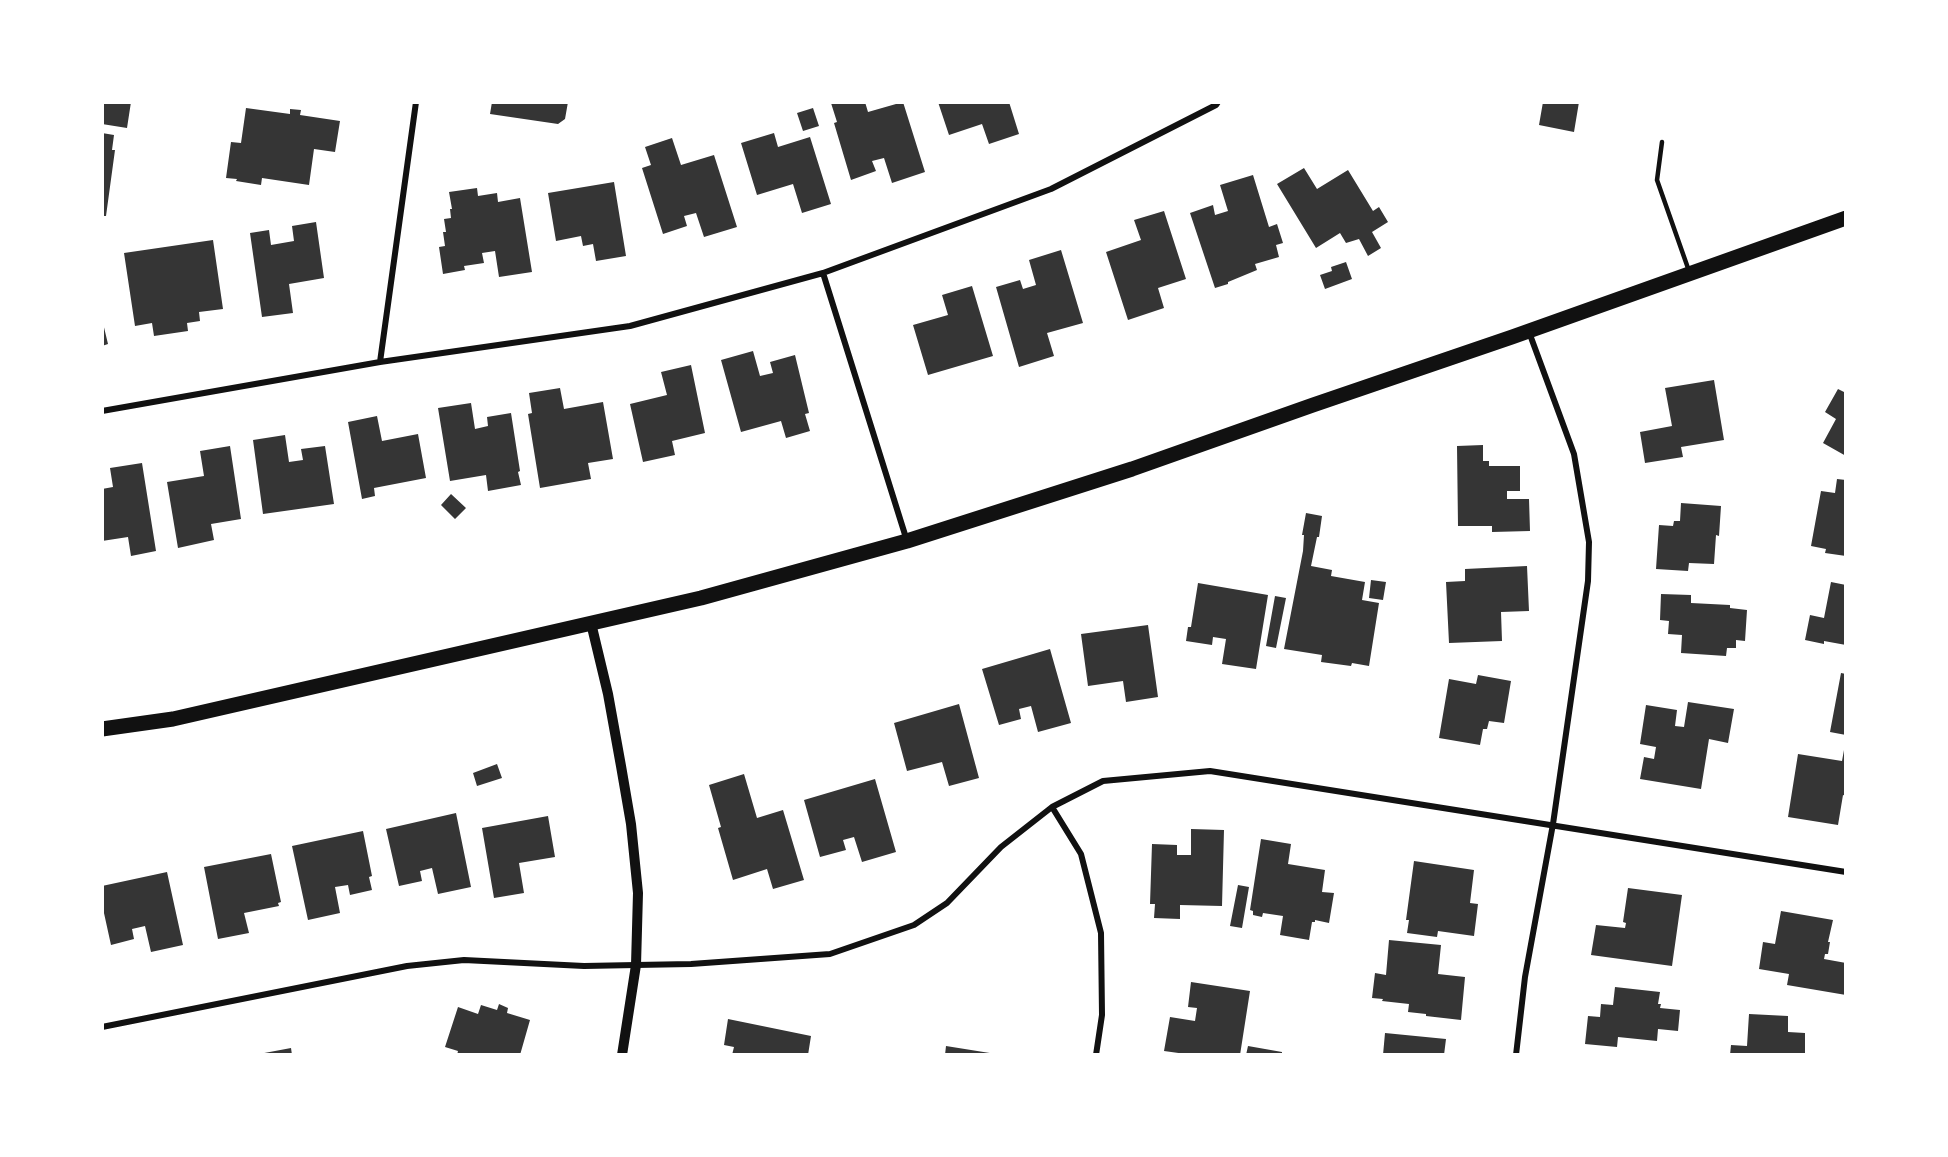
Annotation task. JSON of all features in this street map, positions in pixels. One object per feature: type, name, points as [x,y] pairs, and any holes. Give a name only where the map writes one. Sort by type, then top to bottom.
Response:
[{"type":"main road","points":[[102,729],[173,719],[701,598],[907,542],[1132,470],[1846,218]]},
{"type":"street","points":[[380,362],[416,102]]},
{"type":"street","points":[[102,411],[380,362],[630,326],[824,273],[1051,189],[1218,102]]},
{"type":"street","points":[[824,273],[907,542]]},
{"type":"street","points":[[1516,1055],[1525,977],[1552,824],[1588,581],[1589,542],[1574,454],[1529,331]]},
{"type":"street","points":[[591,623],[608,694],[631,824],[638,893],[636,966],[622,1055]]},
{"type":"street","points":[[102,1027],[407,966],[464,960],[584,966],[636,966],[830,954],[914,925],[947,903],[1000,847],[1052,807],[1103,781],[1210,771],[1846,872]]},
{"type":"street","points":[[1052,807],[1081,854],[1101,933],[1102,1016],[1096,1055]]},
{"type":"lane","points":[[1662,142],[1657,180],[1690,273]]},
{"type":"building","points":[[102,102],[131,102],[127,128],[102,124]]},
{"type":"building","points":[[492,102],[568,102],[565,119],[558,124],[490,114]]},
{"type":"building","points":[[865,102],[868,112],[903,102],[925,172],[892,183],[884,158],[872,161],[876,171],[851,180],[834,123],[837,122],[831,103]]},
{"type":"building","points":[[938,102],[1009,102],[1019,134],[989,144],[982,124],[949,135]]},
{"type":"building","points":[[1543,102],[1579,102],[1574,132],[1539,125]]},
{"type":"building","points":[[246,108],[290,114],[290,109],[301,110],[300,115],[340,121],[335,152],[314,149],[309,185],[262,178],[261,185],[226,178],[231,142],[241,143]]},
{"type":"building","points":[[813,108],[819,126],[803,131],[797,113]]},
{"type":"building","points":[[102,133],[114,135],[112,150],[115,150],[106,216],[102,216]]},
{"type":"building","points":[[774,133],[778,147],[810,137],[831,204],[802,213],[793,184],[757,195],[741,143]]},
{"type":"building","points":[[672,138],[681,165],[714,155],[737,227],[704,237],[696,213],[684,216],[687,226],[663,234],[642,168],[651,165],[645,147]]},
{"type":"building","points":[[1304,168],[1317,189],[1348,170],[1373,211],[1379,207],[1388,222],[1372,232],[1381,248],[1368,256],[1359,239],[1346,243],[1340,233],[1316,248],[1277,184]]},
{"type":"building","points":[[1253,175],[1269,227],[1277,224],[1283,243],[1276,245],[1279,257],[1255,264],[1257,270],[1215,288],[1190,213],[1213,205],[1215,215],[1228,211],[1220,185]]},
{"type":"building","points":[[614,182],[626,256],[596,261],[593,244],[583,246],[581,236],[556,241],[548,193]]},
{"type":"building","points":[[477,188],[478,196],[497,193],[498,202],[520,198],[532,272],[499,277],[495,251],[482,253],[484,263],[464,266],[465,270],[443,274],[439,247],[445,246],[444,219],[451,218],[449,192]]},
{"type":"building","points":[[1164,211],[1186,279],[1158,288],[1164,308],[1128,320],[1106,252],[1141,240],[1134,220]]},
{"type":"building","points":[[316,222],[324,278],[289,284],[293,313],[262,317],[250,233],[269,230],[271,245],[294,241],[292,226]]},
{"type":"building","points":[[213,240],[223,309],[199,312],[200,321],[187,323],[188,331],[154,336],[152,323],[135,326],[124,253]]},
{"type":"building","points":[[1061,250],[1083,323],[1047,333],[1054,356],[1019,367],[996,287],[1020,280],[1023,289],[1036,285],[1029,260]]},
{"type":"building","points":[[1346,262],[1352,279],[1325,289],[1320,275],[1332,271],[1331,267]]},
{"type":"building","points":[[972,286],[993,356],[928,375],[913,325],[948,315],[942,295]]},
{"type":"building","points":[[102,319],[108,344],[102,346]]},
{"type":"building","points":[[753,351],[760,376],[773,373],[770,362],[795,355],[809,413],[805,414],[810,431],[786,438],[781,421],[741,432],[721,360]]},
{"type":"building","points":[[691,365],[705,433],[672,441],[675,455],[643,462],[630,404],[667,395],[661,372]]},
{"type":"building","points":[[1714,380],[1724,440],[1681,447],[1683,457],[1645,463],[1640,432],[1672,426],[1665,388]]},
{"type":"building","points":[[560,388],[564,409],[603,402],[613,459],[588,463],[591,479],[540,488],[528,414],[532,413],[529,393]]},
{"type":"building","points":[[1838,389],[1846,393],[1846,456],[1823,443],[1836,419],[1825,412]]},
{"type":"building","points":[[471,403],[475,429],[488,426],[487,417],[511,413],[521,485],[488,491],[486,475],[450,481],[438,408]]},
{"type":"building","points":[[377,416],[382,441],[418,434],[426,478],[374,488],[375,496],[362,499],[348,422]]},
{"type":"building","points":[[285,435],[289,462],[303,460],[301,449],[325,446],[334,504],[263,514],[253,440]]},
{"type":"building","points":[[1483,445],[1483,461],[1489,461],[1489,466],[1520,466],[1520,491],[1507,491],[1507,499],[1529,499],[1530,531],[1492,532],[1492,526],[1458,526],[1457,446]]},
{"type":"building","points":[[230,446],[241,519],[211,524],[214,540],[178,548],[167,482],[204,476],[200,451]]},
{"type":"building","points":[[142,463],[156,551],[131,556],[128,537],[102,541],[102,489],[113,487],[110,468]]},
{"type":"building","points":[[1837,479],[1846,480],[1846,556],[1825,553],[1826,549],[1811,546],[1821,491],[1835,493]]},
{"type":"building","points":[[451,494],[466,508],[455,519],[441,505]]},
{"type":"building","points":[[1681,503],[1721,506],[1714,564],[1689,563],[1688,571],[1656,569],[1659,525],[1673,526],[1674,521],[1680,521]]},
{"type":"building","points":[[1306,513],[1322,516],[1311,566],[1332,570],[1331,576],[1365,582],[1362,600],[1379,603],[1369,666],[1321,662],[1322,655],[1284,649],[1303,551],[1304,535],[1302,535]]},
{"type":"building","points":[[1527,566],[1529,611],[1501,612],[1502,641],[1449,643],[1446,582],[1465,581],[1465,569]]},
{"type":"building","points":[[1371,580],[1386,582],[1383,600],[1369,598]]},
{"type":"building","points":[[1831,582],[1846,585],[1846,645],[1805,640],[1810,615],[1824,618]]},
{"type":"building","points":[[1198,583],[1268,595],[1256,669],[1222,664],[1226,639],[1213,637],[1212,645],[1186,641],[1188,627],[1191,627]]},
{"type":"building","points":[[1661,594],[1691,595],[1691,603],[1730,605],[1730,608],[1747,610],[1745,641],[1736,640],[1736,648],[1727,648],[1726,656],[1681,653],[1682,635],[1668,634],[1669,621],[1660,620]]},
{"type":"building","points":[[1275,596],[1286,598],[1276,648],[1266,646]]},
{"type":"building","points":[[1148,625],[1158,697],[1126,702],[1123,681],[1088,686],[1081,634]]},
{"type":"building","points":[[1050,649],[1071,723],[1038,732],[1031,706],[1019,709],[1021,719],[999,725],[982,669]]},
{"type":"building","points":[[1841,673],[1846,674],[1846,735],[1830,732]]},
{"type":"building","points":[[1478,675],[1511,681],[1504,723],[1489,721],[1487,729],[1483,729],[1480,745],[1439,738],[1449,679],[1476,684]]},
{"type":"building","points":[[1688,702],[1734,709],[1728,743],[1709,739],[1701,789],[1640,779],[1644,757],[1654,759],[1656,747],[1640,744],[1646,705],[1677,710],[1675,726],[1684,727]]},
{"type":"building","points":[[959,704],[979,778],[949,786],[942,762],[907,771],[894,723]]},
{"type":"building","points":[[1844,750],[1846,751],[1846,796],[1843,795],[1838,825],[1788,817],[1798,754],[1842,761]]},
{"type":"building","points":[[497,764],[502,778],[477,786],[473,773]]},
{"type":"building","points":[[744,774],[757,818],[783,810],[804,880],[773,889],[767,869],[733,880],[718,828],[721,827],[709,785]]},
{"type":"building","points":[[875,779],[896,852],[862,862],[854,837],[843,840],[846,850],[820,857],[804,800]]},
{"type":"building","points":[[456,813],[471,887],[438,894],[432,868],[420,871],[422,881],[399,886],[386,829]]},
{"type":"building","points":[[548,816],[555,857],[519,863],[524,893],[494,898],[482,828]]},
{"type":"building","points":[[1191,829],[1224,830],[1222,906],[1180,905],[1180,919],[1154,918],[1155,904],[1150,904],[1152,844],[1177,845],[1177,855],[1191,855]]},
{"type":"building","points":[[363,831],[372,876],[369,877],[372,890],[350,895],[348,885],[335,887],[340,913],[308,920],[292,846]]},
{"type":"building","points":[[1261,839],[1291,844],[1288,864],[1325,870],[1322,892],[1334,893],[1329,923],[1315,920],[1312,922],[1309,940],[1280,935],[1283,916],[1263,913],[1262,917],[1253,915],[1253,911],[1250,910]]},
{"type":"building","points":[[271,854],[281,902],[278,903],[279,906],[244,913],[249,933],[218,939],[204,867]]},
{"type":"building","points":[[1414,861],[1474,870],[1470,903],[1478,904],[1474,936],[1438,931],[1437,937],[1407,933],[1409,920],[1406,920]]},
{"type":"building","points":[[167,872],[183,945],[151,952],[145,926],[132,929],[134,939],[111,945],[102,904],[102,886]]},
{"type":"building","points":[[1238,885],[1249,887],[1242,928],[1230,926]]},
{"type":"building","points":[[1628,888],[1682,895],[1672,966],[1591,955],[1596,925],[1625,928],[1626,923],[1623,922]]},
{"type":"building","points":[[1781,911],[1833,920],[1828,954],[1825,954],[1824,959],[1846,963],[1846,995],[1787,985],[1789,974],[1759,969],[1763,942],[1775,944]]},
{"type":"building","points":[[1389,940],[1441,945],[1438,974],[1465,977],[1461,1020],[1408,1012],[1409,1004],[1372,998],[1375,973],[1386,975]]},
{"type":"building","points":[[1191,982],[1250,991],[1240,1055],[1193,1055],[1164,1051],[1170,1017],[1195,1021],[1197,1008],[1188,1007]]},
{"type":"building","points":[[1615,987],[1660,992],[1658,1004],[1661,1004],[1660,1008],[1680,1010],[1678,1031],[1658,1029],[1657,1041],[1618,1037],[1617,1047],[1585,1044],[1588,1016],[1600,1017],[1601,1004],[1613,1005]]},
{"type":"building","points":[[499,1004],[508,1008],[507,1013],[530,1020],[520,1055],[457,1055],[458,1051],[445,1047],[458,1007],[478,1014],[481,1005],[497,1010]]},
{"type":"building","points":[[1749,1014],[1788,1016],[1788,1032],[1805,1033],[1805,1055],[1730,1055],[1731,1045],[1747,1046]]},
{"type":"building","points":[[728,1019],[811,1036],[808,1055],[732,1055],[734,1047],[724,1045]]},
{"type":"building","points":[[1385,1033],[1446,1039],[1444,1055],[1383,1055]]},
{"type":"building","points":[[946,1046],[996,1054],[996,1055],[945,1055]]},
{"type":"building","points":[[1248,1046],[1282,1052],[1282,1055],[1246,1055]]},
{"type":"building","points":[[291,1048],[292,1055],[259,1055],[259,1054]]}]
